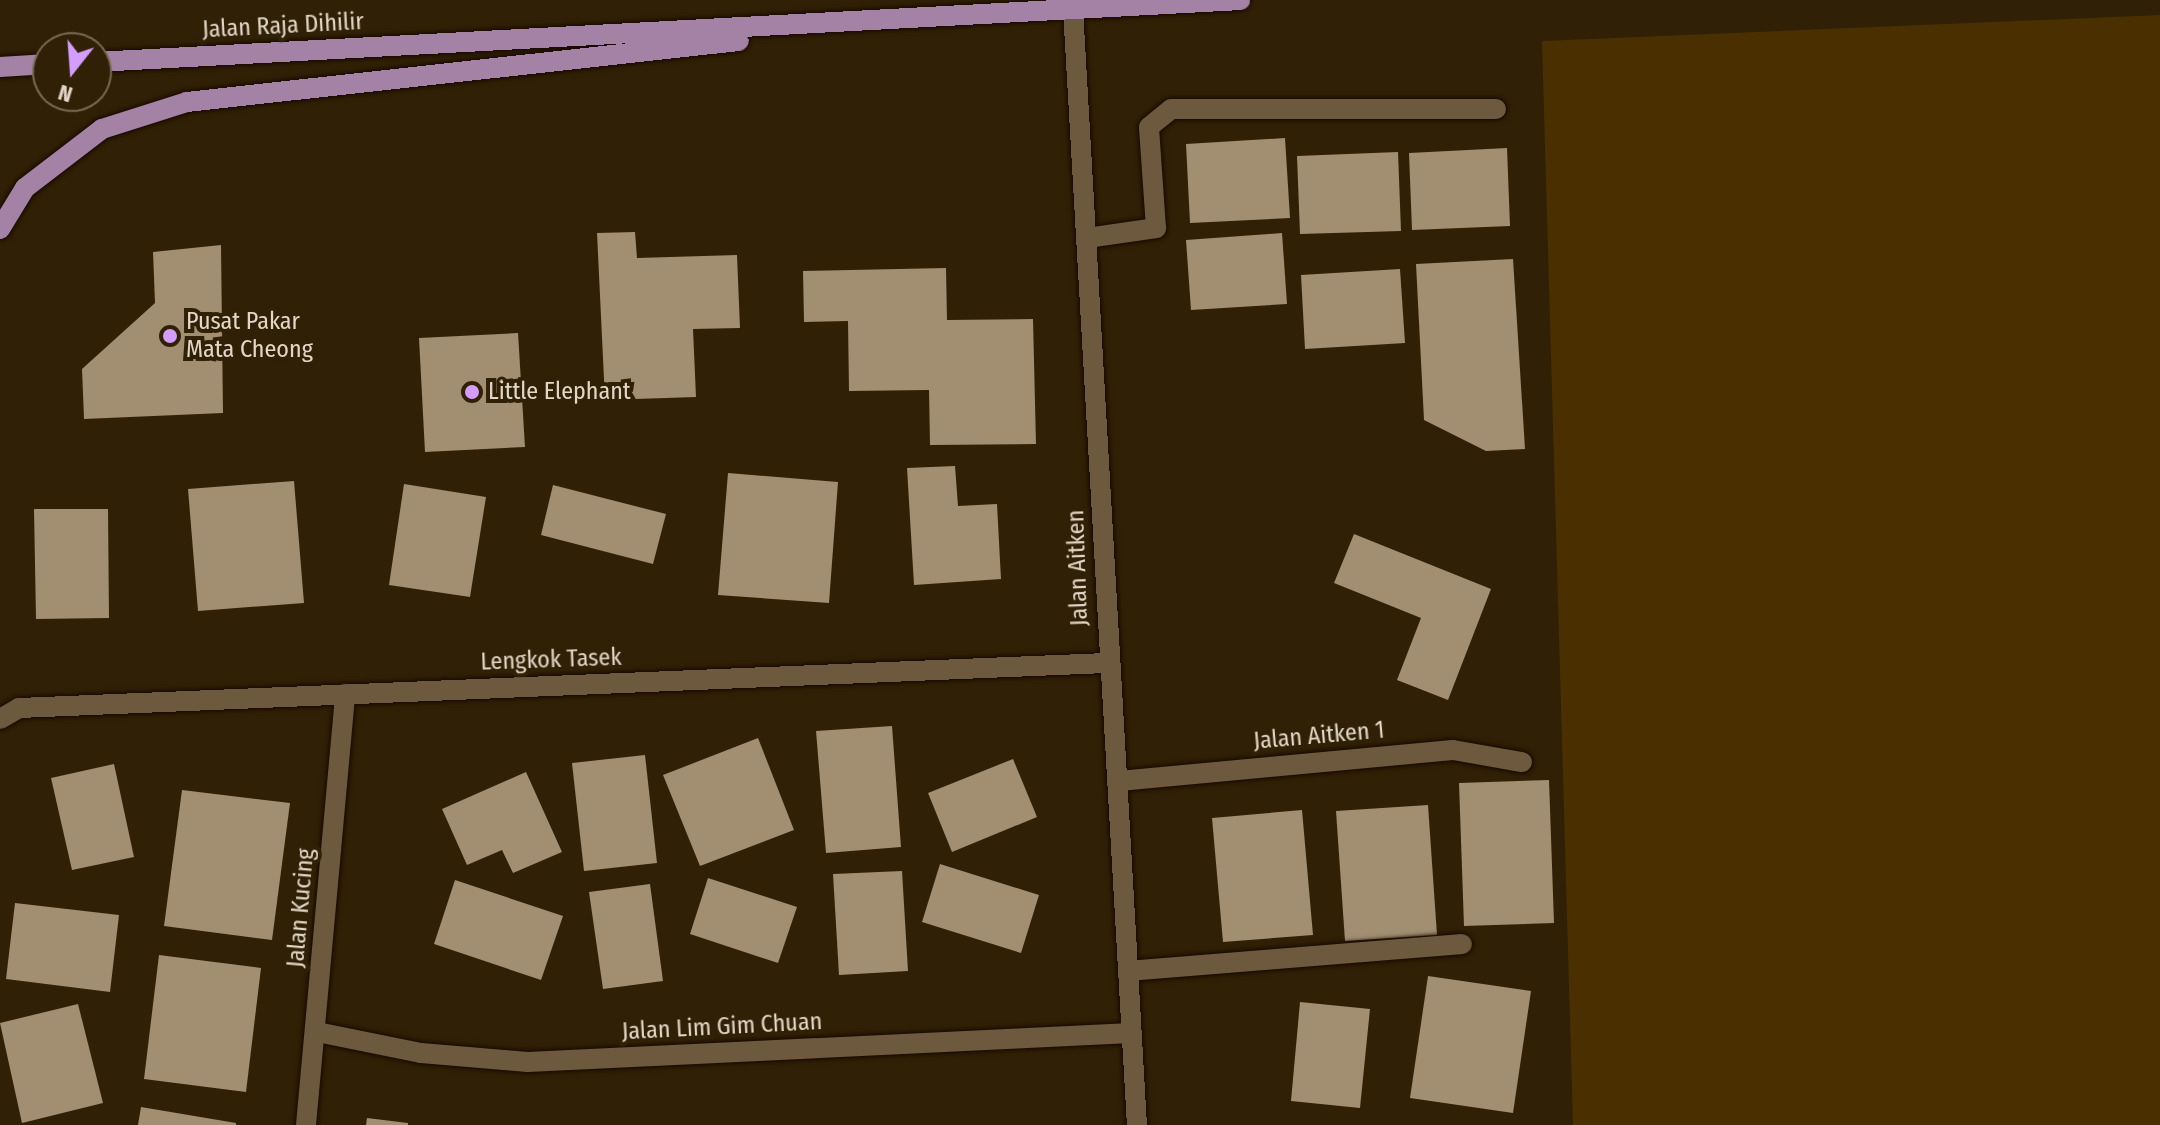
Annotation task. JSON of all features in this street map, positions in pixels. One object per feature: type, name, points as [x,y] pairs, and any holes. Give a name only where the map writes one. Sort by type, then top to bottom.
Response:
[{"type":"main road","name":"Jalan Raja Dihilir","points":[[112,61],[1240,0]]},
{"type":"main road","points":[[0,229],[25,188],[102,129],[187,102],[953,17]]},
{"type":"main road","points":[[0,67],[32,65]]},
{"type":"street","name":"Jalan Aitken","points":[[1073,9],[1108,663],[1119,781],[1137,1125]]},
{"type":"street","points":[[1087,238],[1156,228],[1149,127],[1171,109],[1496,109]]},
{"type":"street","name":"Lengkok Tasek","points":[[0,719],[19,708],[1108,663]]},
{"type":"street","name":"Jalan Kucing","points":[[306,1125],[317,1032],[345,694]]},
{"type":"street","name":"Jalan Aitken 1","points":[[1119,781],[1453,750],[1522,762]]},
{"type":"street","points":[[1128,971],[1462,944]]},
{"type":"street","name":"Jalan Lim Gim Chuan","points":[[317,1032],[421,1053],[528,1062],[1131,1033]]},
{"type":"shaded area","points":[[2160,15],[2160,1125],[1573,1125],[1542,41]]},
{"type":"building","points":[[1285,138],[1290,218],[1190,223],[1186,144]]},
{"type":"building","points":[[1507,148],[1510,226],[1412,230],[1409,153]]},
{"type":"building","points":[[1398,152],[1401,231],[1300,234],[1297,156]]},
{"type":"building","points":[[635,232],[637,258],[737,255],[740,328],[693,329],[696,397],[605,400],[597,233]]},
{"type":"building","points":[[1282,233],[1287,304],[1191,310],[1186,240]]},
{"type":"building","name":"Pusat Pakar Mata Cheong","points":[[221,245],[223,413],[84,419],[82,369],[155,303],[153,252]]},
{"type":"building","points":[[1513,259],[1525,449],[1486,451],[1424,420],[1416,264]]},
{"type":"building","points":[[946,268],[947,320],[1033,319],[1036,444],[930,445],[929,390],[849,391],[848,321],[804,322],[803,271]]},
{"type":"building","points":[[1400,269],[1405,343],[1305,349],[1301,275]]},
{"type":"building","name":"Little Elephant","points":[[518,333],[525,447],[425,452],[419,338]]},
{"type":"building","points":[[955,466],[958,506],[997,504],[1001,579],[914,585],[907,468]]},
{"type":"building","points":[[728,473],[838,482],[829,603],[718,595]]},
{"type":"building","points":[[294,481],[304,603],[198,611],[188,489]]},
{"type":"building","points":[[404,484],[486,497],[470,597],[389,585]]},
{"type":"building","points":[[553,485],[666,514],[653,564],[541,535]]},
{"type":"building","points":[[34,509],[108,509],[109,618],[36,619]]},
{"type":"building","points":[[1354,534],[1491,589],[1448,700],[1397,680],[1421,618],[1334,583]]},
{"type":"building","points":[[892,726],[901,847],[826,853],[816,731]]},
{"type":"building","points":[[758,738],[794,830],[700,866],[663,775]]},
{"type":"building","points":[[645,755],[657,863],[584,871],[572,763]]},
{"type":"building","points":[[1013,759],[1037,817],[952,852],[928,793]]},
{"type":"building","points":[[114,764],[134,857],[72,870],[51,778]]},
{"type":"building","points":[[526,772],[562,852],[513,873],[502,850],[467,865],[442,809]]},
{"type":"building","points":[[1549,780],[1554,923],[1464,926],[1459,783]]},
{"type":"building","points":[[182,790],[290,803],[272,940],[164,926]]},
{"type":"building","points":[[1428,805],[1437,935],[1345,941],[1336,811]]},
{"type":"building","points":[[1302,810],[1313,935],[1223,942],[1212,818]]},
{"type":"building","points":[[940,864],[1039,895],[1021,953],[922,922]]},
{"type":"building","points":[[902,871],[908,971],[839,975],[833,874]]},
{"type":"building","points":[[708,878],[797,907],[778,963],[690,934]]},
{"type":"building","points":[[455,880],[563,916],[541,980],[434,944]]},
{"type":"building","points":[[650,884],[663,981],[603,989],[589,892]]},
{"type":"building","points":[[15,903],[119,915],[110,992],[6,979]]},
{"type":"building","points":[[159,955],[261,968],[246,1092],[144,1079]]},
{"type":"building","points":[[1428,976],[1531,991],[1513,1113],[1410,1098]]},
{"type":"building","points":[[1300,1002],[1370,1009],[1360,1108],[1291,1101]]},
{"type":"building","points":[[78,1004],[103,1103],[22,1123],[0,1023]]},
{"type":"building","points":[[141,1107],[236,1123],[236,1125],[138,1125]]},
{"type":"building","points":[[367,1118],[408,1123],[408,1125],[366,1125]]},
{"type":"place","name":"Pusat Pakar Mata Cheong","points":[[170,336]]},
{"type":"place","name":"Little Elephant","points":[[472,392]]}]
